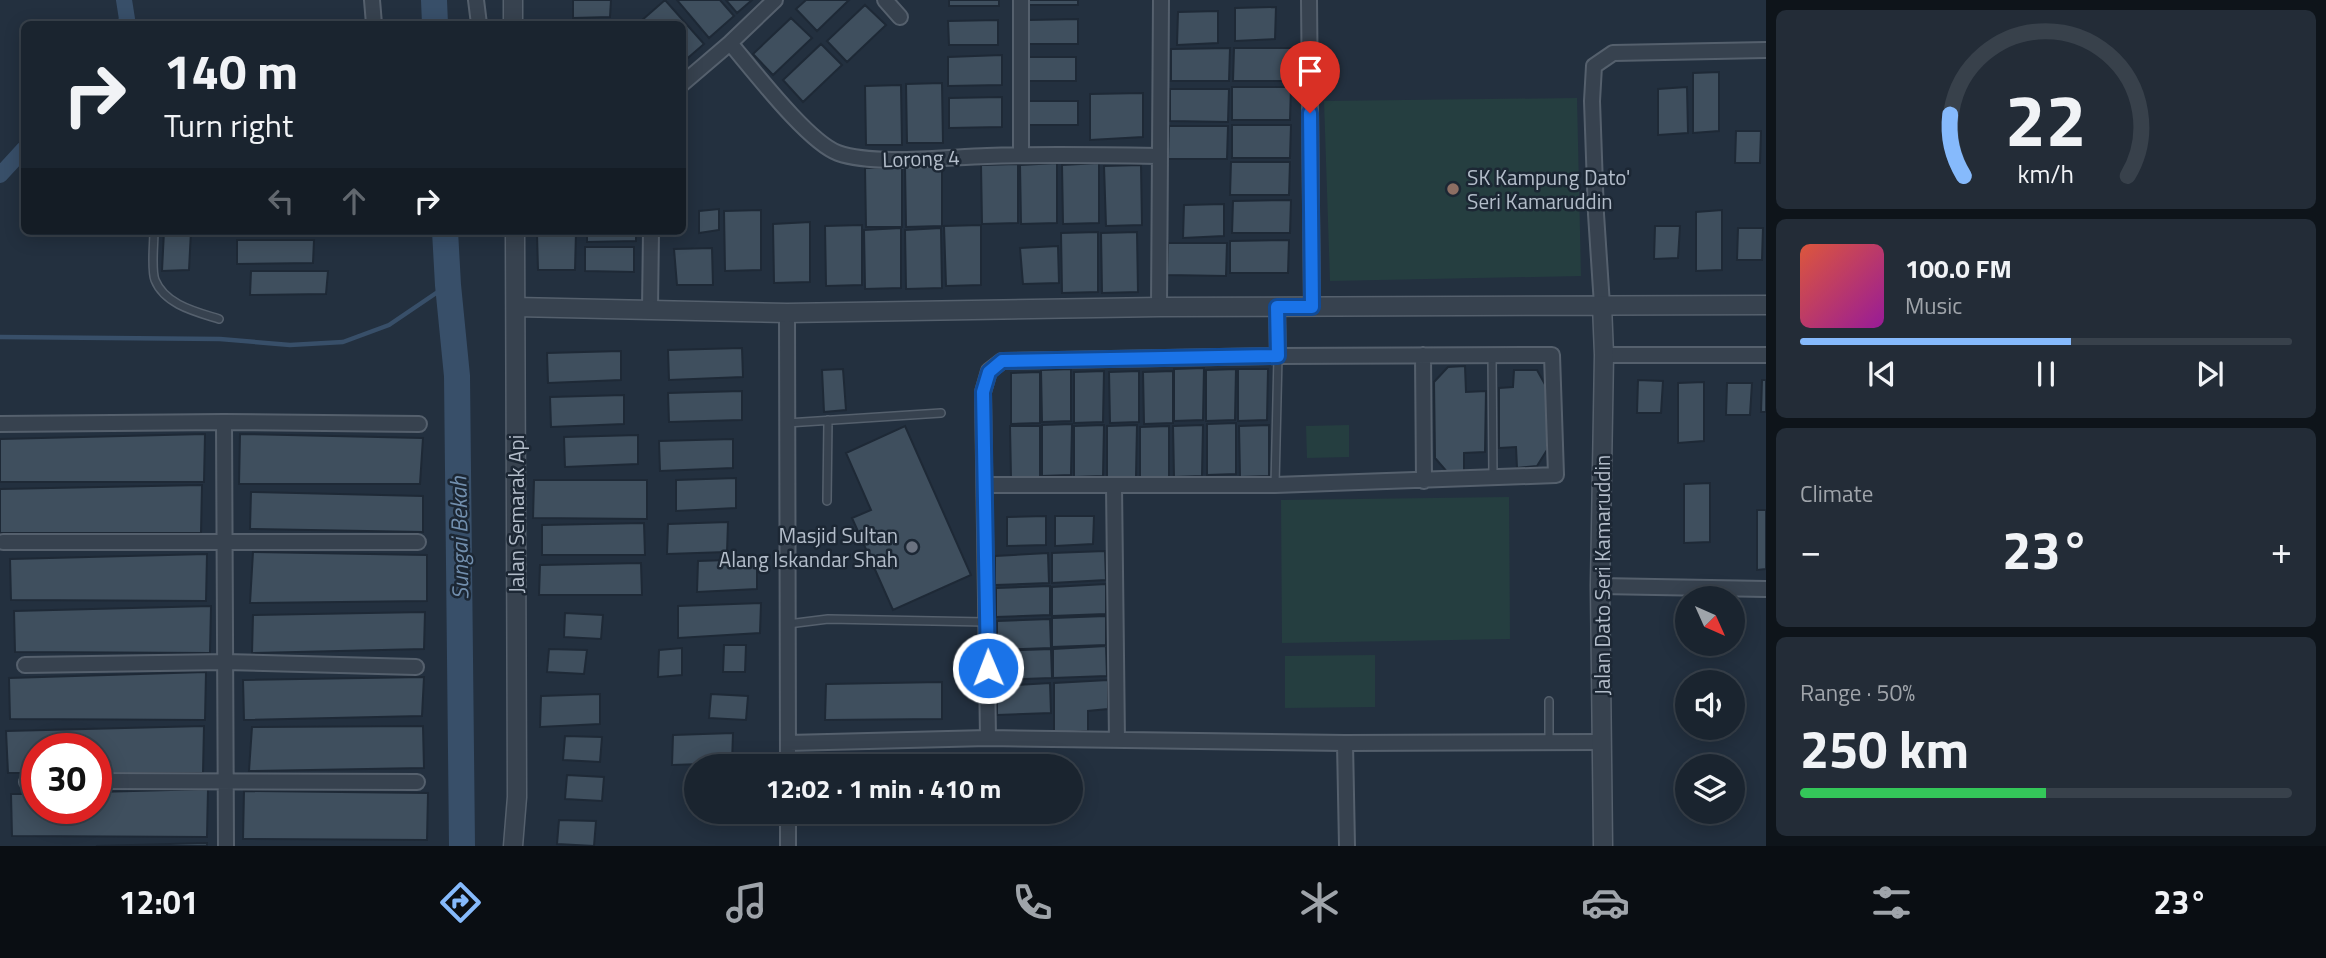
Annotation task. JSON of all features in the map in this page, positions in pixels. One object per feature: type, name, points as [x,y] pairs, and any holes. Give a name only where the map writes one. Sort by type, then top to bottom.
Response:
[{"type":"street","points":[[372,0],[374,21]]},
{"type":"street","points":[[476,0],[479,21]]},
{"type":"street","points":[[513,0],[513,21]]},
{"type":"street","points":[[686,81],[775,0]]},
{"type":"street","points":[[885,0],[900,17]]},
{"type":"street","points":[[1021,0],[1021,155]]},
{"type":"street","points":[[1159,307],[1161,0]]},
{"type":"street","points":[[1309,0],[1312,307]]},
{"type":"street","name":"Lorong 4","points":[[730,43],[819,143],[838,153],[873,159],[1021,155],[1158,156]]},
{"type":"street","points":[[1602,305],[1592,101],[1594,66],[1613,53],[1766,50]]},
{"type":"street","name":"Jalan Semarak Api","points":[[513,846],[517,797],[515,235]]},
{"type":"street","points":[[650,309],[651,235]]},
{"type":"street","points":[[516,307],[788,313],[1159,307],[1766,304]]},
{"type":"street","name":"Jalan Dato Seri Kamaruddin","points":[[1602,305],[1604,355],[1600,586],[1603,846]]},
{"type":"street","points":[[1277,307],[1278,356]]},
{"type":"street","points":[[788,313],[788,754]]},
{"type":"street","points":[[1423,355],[1424,481]]},
{"type":"street","points":[[986,485],[1275,485],[1556,475],[1552,355],[1002,361],[989,372],[983,392],[988,738]]},
{"type":"street","points":[[1604,355],[1766,355]]},
{"type":"street","points":[[224,422],[226,846]]},
{"type":"street","points":[[0,424],[419,424]]},
{"type":"street","points":[[1114,486],[1117,740]]},
{"type":"street","points":[[3,542],[418,542]]},
{"type":"street","points":[[1600,586],[1766,589]]},
{"type":"street","points":[[25,665],[225,662],[416,667]]},
{"type":"street","points":[[788,743],[988,738],[1345,743],[1602,742]]},
{"type":"street","points":[[1345,743],[1347,846]]},
{"type":"street","points":[[112,781],[417,782]]},
{"type":"street","name":"Jalan Semarak Api","points":[[517,797],[522,846]]},
{"type":"street","points":[[788,824],[788,846]]},
{"type":"lane","points":[[154,235],[155,279],[163,291],[175,303],[219,319]]},
{"type":"lane","points":[[1492,355],[1493,478]]},
{"type":"lane","points":[[1275,485],[1278,356]]},
{"type":"lane","points":[[786,423],[942,413]]},
{"type":"lane","points":[[827,501],[828,420]]},
{"type":"lane","points":[[787,624],[828,619],[987,622]]},
{"type":"lane","points":[[1549,701],[1549,742]]},
{"type":"green space","points":[[1577,98],[1581,276],[1330,281],[1324,101]]},
{"type":"green space","points":[[1349,425],[1349,457],[1307,458],[1306,426]]},
{"type":"green space","points":[[1509,497],[1510,639],[1282,643],[1281,500]]},
{"type":"green space","points":[[1375,655],[1375,707],[1285,708],[1285,656]]},
{"type":"building","points":[[573,0],[611,0],[610,17],[573,18]]},
{"type":"building","points":[[665,0],[684,21],[641,21]]},
{"type":"building","points":[[677,0],[720,0],[734,16],[709,38]]},
{"type":"building","points":[[726,0],[752,0],[737,13]]},
{"type":"building","points":[[806,0],[849,0],[817,31],[796,9]]},
{"type":"building","points":[[949,0],[999,0],[999,6],[949,6]]},
{"type":"building","points":[[1029,0],[1078,0],[1078,5],[1029,5]]},
{"type":"building","points":[[865,5],[886,25],[847,62],[827,41]]},
{"type":"building","points":[[1276,7],[1275,39],[1235,41],[1235,8]]},
{"type":"building","points":[[1218,11],[1218,43],[1177,45],[1178,12]]},
{"type":"building","points":[[791,18],[812,38],[773,75],[753,54]]},
{"type":"building","points":[[1078,19],[1078,44],[1029,44],[1029,20]]},
{"type":"building","points":[[998,20],[998,45],[949,45],[948,21]]},
{"type":"building","points":[[686,24],[704,44],[686,60]]},
{"type":"building","points":[[821,44],[842,65],[803,102],[783,80]]},
{"type":"building","points":[[1230,48],[1229,81],[1171,81],[1171,49]]},
{"type":"building","points":[[1234,48],[1292,48],[1291,81],[1233,81]]},
{"type":"building","points":[[1002,55],[1002,85],[948,86],[948,57]]},
{"type":"building","points":[[1027,57],[1076,57],[1076,81],[1027,81]]},
{"type":"building","points":[[1719,72],[1719,131],[1693,133],[1693,73]]},
{"type":"building","points":[[942,83],[943,143],[907,143],[906,84]]},
{"type":"building","points":[[901,85],[902,145],[866,145],[865,86]]},
{"type":"building","points":[[1232,87],[1291,87],[1290,120],[1232,120]]},
{"type":"building","points":[[1687,87],[1688,133],[1658,135],[1658,89]]},
{"type":"building","points":[[1170,89],[1229,89],[1228,122],[1170,121]]},
{"type":"building","points":[[1143,93],[1143,137],[1090,140],[1090,94]]},
{"type":"building","points":[[1002,97],[1002,127],[949,128],[949,98]]},
{"type":"building","points":[[1029,101],[1078,101],[1078,125],[1029,125]]},
{"type":"building","points":[[1232,125],[1291,125],[1290,158],[1232,158]]},
{"type":"building","points":[[1169,126],[1228,126],[1227,159],[1168,159]]},
{"type":"building","points":[[1736,131],[1761,131],[1760,163],[1735,163]]},
{"type":"building","points":[[1231,162],[1290,162],[1289,195],[1230,195]]},
{"type":"building","points":[[1057,163],[1057,223],[1021,224],[1020,165]]},
{"type":"building","points":[[1099,163],[1099,223],[1063,224],[1062,165]]},
{"type":"building","points":[[1018,164],[1018,223],[982,224],[981,165]]},
{"type":"building","points":[[1141,165],[1142,225],[1106,226],[1104,166]]},
{"type":"building","points":[[942,166],[942,226],[906,227],[905,167]]},
{"type":"building","points":[[902,167],[902,227],[866,227],[865,168]]},
{"type":"building","points":[[1291,200],[1290,233],[1232,233],[1233,201]]},
{"type":"building","points":[[1224,204],[1224,236],[1183,238],[1184,205]]},
{"type":"building","points":[[719,209],[719,230],[699,233],[699,211]]},
{"type":"building","points":[[761,210],[761,270],[725,271],[724,211]]},
{"type":"building","points":[[1722,210],[1722,270],[1696,271],[1696,212]]},
{"type":"building","points":[[810,222],[810,282],[774,283],[773,224]]},
{"type":"building","points":[[862,225],[862,285],[826,286],[825,226]]},
{"type":"building","points":[[981,225],[981,285],[946,286],[944,226]]},
{"type":"building","points":[[1655,226],[1680,226],[1678,258],[1654,259]]},
{"type":"building","points":[[901,228],[901,288],[865,289],[864,230]]},
{"type":"building","points":[[941,228],[942,288],[906,289],[905,230]]},
{"type":"building","points":[[1738,228],[1763,228],[1762,260],[1737,260]]},
{"type":"building","points":[[1098,232],[1098,292],[1062,293],[1061,233]]},
{"type":"building","points":[[1137,232],[1138,292],[1102,293],[1101,233]]},
{"type":"building","points":[[164,235],[191,235],[189,270],[162,271]]},
{"type":"building","points":[[537,235],[576,235],[575,270],[538,270]]},
{"type":"building","points":[[587,235],[636,235],[636,241],[587,242]]},
{"type":"building","points":[[237,240],[314,240],[313,263],[237,264]]},
{"type":"building","points":[[1289,240],[1288,273],[1230,273],[1230,241]]},
{"type":"building","points":[[1168,243],[1227,243],[1226,276],[1167,275]]},
{"type":"building","points":[[1058,246],[1059,283],[1023,284],[1020,248]]},
{"type":"building","points":[[585,247],[634,247],[634,272],[585,271]]},
{"type":"building","points":[[712,248],[713,285],[677,285],[674,249]]},
{"type":"building","points":[[251,271],[328,271],[326,294],[250,295]]},
{"type":"building","points":[[742,348],[743,377],[669,380],[668,350]]},
{"type":"building","points":[[621,351],[621,380],[548,383],[547,353]]},
{"type":"building","points":[[1465,366],[1466,392],[1486,391],[1485,452],[1464,453],[1464,473],[1448,473],[1435,458],[1434,382],[1448,367]]},
{"type":"building","points":[[1204,368],[1203,420],[1174,421],[1174,369]]},
{"type":"building","points":[[843,369],[846,410],[824,412],[822,370]]},
{"type":"building","points":[[1071,369],[1071,421],[1042,422],[1041,370]]},
{"type":"building","points":[[1236,369],[1235,420],[1206,421],[1206,370]]},
{"type":"building","points":[[1238,369],[1268,369],[1267,420],[1238,421]]},
{"type":"building","points":[[1514,370],[1537,370],[1547,388],[1547,450],[1537,466],[1517,468],[1516,447],[1499,448],[1499,388],[1513,387]]},
{"type":"building","points":[[1104,371],[1103,422],[1074,423],[1074,372]]},
{"type":"building","points":[[1139,371],[1139,422],[1110,423],[1109,372]]},
{"type":"building","points":[[1173,371],[1173,423],[1144,424],[1143,372]]},
{"type":"building","points":[[1040,372],[1040,423],[1011,424],[1011,373]]},
{"type":"building","points":[[1638,380],[1663,381],[1661,413],[1637,413]]},
{"type":"building","points":[[1762,380],[1766,380],[1766,412],[1761,412]]},
{"type":"building","points":[[1704,382],[1704,441],[1678,443],[1678,383]]},
{"type":"building","points":[[1727,383],[1752,383],[1750,415],[1726,415]]},
{"type":"building","points":[[742,391],[742,420],[669,422],[668,393]]},
{"type":"building","points":[[624,395],[624,424],[551,427],[550,397]]},
{"type":"building","points":[[1236,423],[1236,474],[1207,475],[1207,424]]},
{"type":"building","points":[[1072,424],[1071,475],[1042,476],[1042,425]]},
{"type":"building","points":[[1104,425],[1103,476],[1074,477],[1074,426]]},
{"type":"building","points":[[1137,425],[1136,477],[1107,478],[1107,426]]},
{"type":"building","points":[[1203,425],[1202,476],[1174,477],[1173,426]]},
{"type":"building","points":[[1269,425],[1269,476],[1240,477],[1239,426]]},
{"type":"building","name":"Masjid Sultan Alang Iskandar Shah","points":[[905,426],[971,575],[893,610],[852,518],[871,510],[846,453]]},
{"type":"building","points":[[1010,426],[1040,426],[1040,477],[1011,478]]},
{"type":"building","points":[[1169,426],[1169,478],[1140,479],[1140,427]]},
{"type":"building","points":[[205,434],[204,482],[0,482],[0,439]]},
{"type":"building","points":[[240,434],[423,438],[420,484],[239,484]]},
{"type":"building","points":[[638,435],[638,464],[565,467],[564,437]]},
{"type":"building","points":[[733,439],[733,468],[660,471],[659,441]]},
{"type":"building","points":[[736,478],[736,508],[676,511],[676,480]]},
{"type":"building","points":[[534,480],[647,480],[647,519],[533,518]]},
{"type":"building","points":[[1710,483],[1710,542],[1684,543],[1684,484]]},
{"type":"building","points":[[202,485],[201,533],[0,533],[0,489]]},
{"type":"building","points":[[251,492],[423,496],[423,532],[250,529]]},
{"type":"building","points":[[1757,510],[1766,510],[1766,569],[1757,570]]},
{"type":"building","points":[[1046,516],[1046,545],[1007,546],[1007,517]]},
{"type":"building","points":[[1055,516],[1094,516],[1093,544],[1055,546]]},
{"type":"building","points":[[728,522],[727,552],[667,554],[668,524]]},
{"type":"building","points":[[644,523],[645,555],[542,555],[542,525]]},
{"type":"building","points":[[1105,551],[1106,580],[1052,583],[1052,553]]},
{"type":"building","points":[[253,552],[427,555],[427,601],[250,603]]},
{"type":"building","points":[[1048,553],[1049,583],[995,585],[995,556]]},
{"type":"building","points":[[207,554],[206,601],[11,600],[10,559]]},
{"type":"building","points":[[757,559],[757,589],[697,592],[698,561]]},
{"type":"building","points":[[641,563],[642,595],[539,595],[540,565]]},
{"type":"building","points":[[1106,584],[1106,614],[1052,616],[1052,587]]},
{"type":"building","points":[[1050,586],[1050,615],[996,617],[996,588]]},
{"type":"building","points":[[761,603],[760,633],[678,638],[678,606]]},
{"type":"building","points":[[211,606],[210,653],[15,652],[14,611]]},
{"type":"building","points":[[425,612],[424,649],[252,653],[253,615]]},
{"type":"building","points":[[565,613],[603,615],[601,639],[564,637]]},
{"type":"building","points":[[1106,616],[1106,645],[1052,647],[1052,618]]},
{"type":"building","points":[[1050,619],[1051,648],[997,650],[997,621]]},
{"type":"building","points":[[724,645],[746,645],[745,672],[723,672]]},
{"type":"building","points":[[1106,646],[1107,676],[1053,678],[1053,649]]},
{"type":"building","points":[[682,648],[682,675],[658,677],[659,650]]},
{"type":"building","points":[[549,649],[587,650],[584,674],[547,672]]},
{"type":"building","points":[[1051,649],[1052,678],[998,680],[998,651]]},
{"type":"building","points":[[206,672],[205,720],[10,719],[9,678]]},
{"type":"building","points":[[424,677],[422,716],[244,720],[243,680]]},
{"type":"building","points":[[1108,680],[1108,709],[1088,711],[1088,731],[1054,733],[1054,683]]},
{"type":"building","points":[[942,682],[942,719],[825,720],[826,684]]},
{"type":"building","points":[[1050,683],[1051,713],[997,715],[997,686]]},
{"type":"building","points":[[600,694],[600,724],[540,727],[541,696]]},
{"type":"building","points":[[711,694],[748,696],[746,720],[709,718]]},
{"type":"building","points":[[204,726],[203,773],[112,773],[112,733],[21,733],[21,773],[8,773],[6,731]]},
{"type":"building","points":[[423,726],[424,768],[249,771],[252,727]]},
{"type":"building","points":[[733,733],[732,754],[684,754],[684,765],[672,765],[673,735]]},
{"type":"building","points":[[565,736],[602,737],[600,762],[563,760]]},
{"type":"building","points":[[567,775],[604,777],[602,801],[565,799]]},
{"type":"building","points":[[208,789],[207,837],[12,836],[11,794],[21,794],[21,824],[112,824],[112,792]]},
{"type":"building","points":[[244,791],[428,793],[427,840],[243,839]]},
{"type":"building","points":[[559,820],[596,821],[594,846],[557,844]]},
{"type":"building","points":[[207,843],[207,846],[96,846]]},
{"type":"waterway","points":[[124,0],[126,21]]},
{"type":"waterway","name":"Sungai Bekah","points":[[434,0],[435,21]]},
{"type":"waterway","points":[[0,175],[21,152]]},
{"type":"waterway","name":"Sungai Bekah","points":[[445,235],[457,376],[462,846]]},
{"type":"waterway","points":[[0,337],[220,339],[290,345],[343,342],[389,325],[448,285]]},
{"type":"place","name":"SK Kampung Dato' Seri Kamaruddin","points":[[1453,189]]},
{"type":"place","name":"Masjid Sultan Alang Iskandar Shah","points":[[912,547]]},
{"type":"route","points":[[988,668],[983,392],[989,372],[1002,361],[1278,356],[1277,307],[1312,307],[1310,113]]}]
